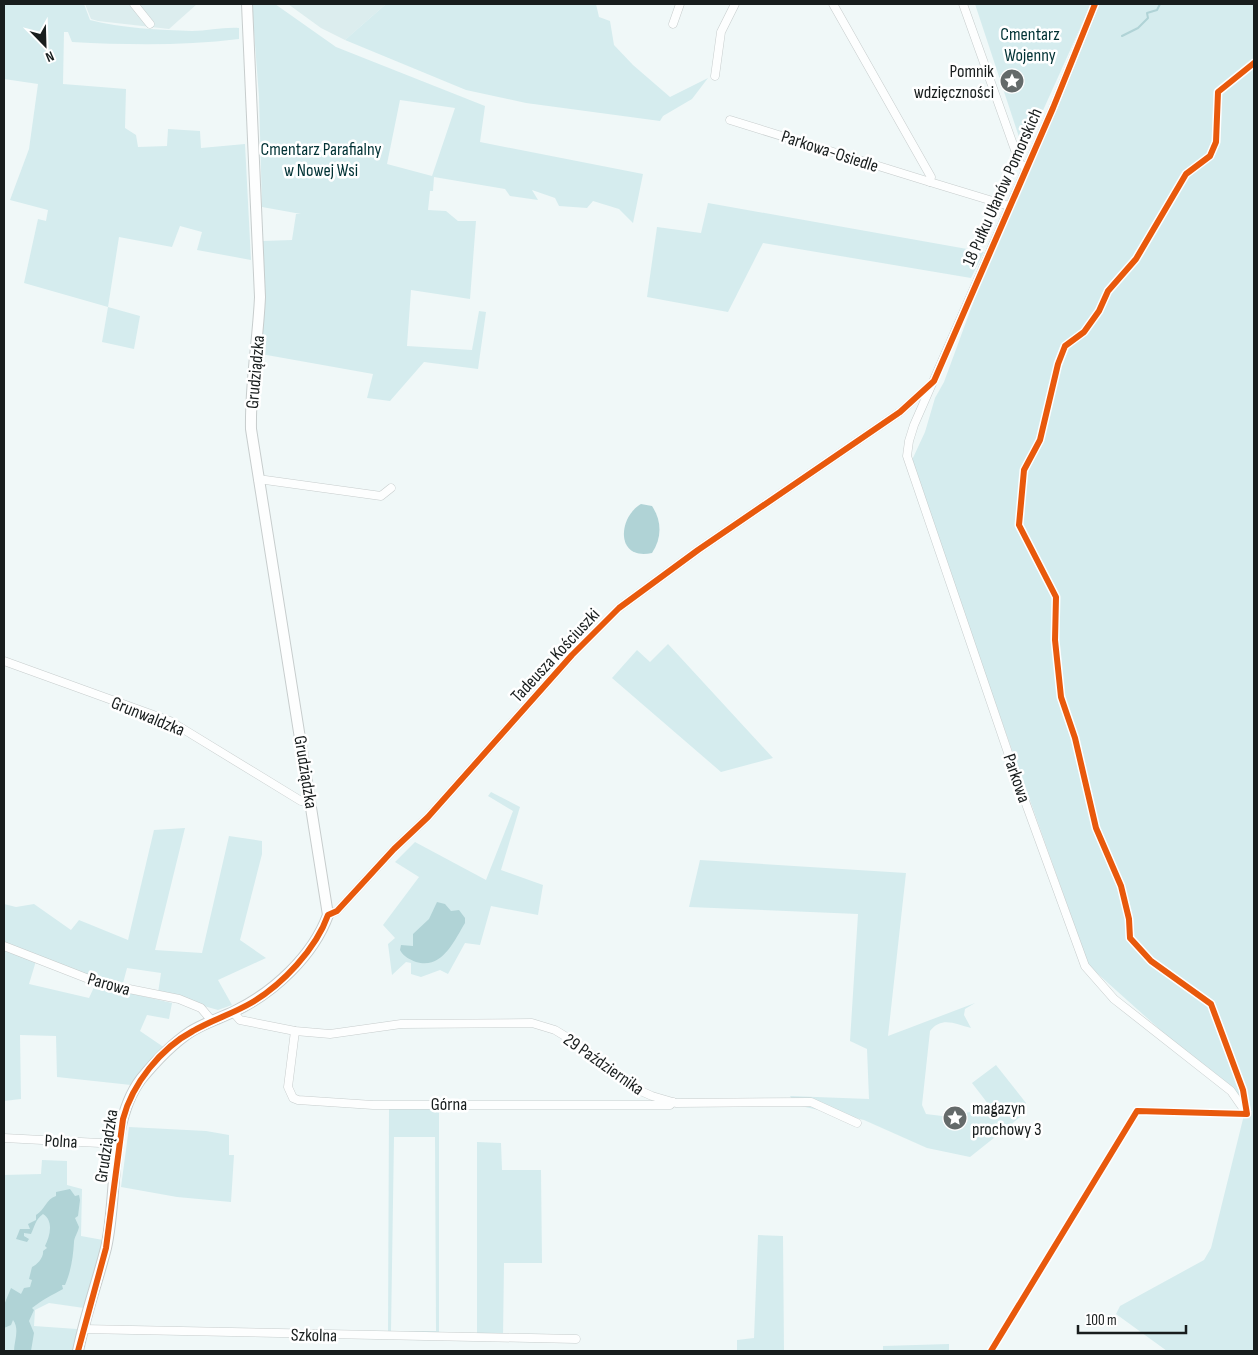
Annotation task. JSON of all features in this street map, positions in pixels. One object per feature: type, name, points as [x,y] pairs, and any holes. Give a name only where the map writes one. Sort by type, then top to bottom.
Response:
[{"type":"street","points":[[134,4],[150,24]]},
{"type":"street","name":"Grudziądzka","points":[[78,1351],[106,1248],[119,1144],[126,1105],[140,1080],[168,1050],[190,1032],[233,1012],[270,990],[293,969],[324,926],[328,915],[253,449],[250,409],[260,297],[247,4]]},
{"type":"street","points":[[673,24],[680,4]]},
{"type":"street","points":[[716,76],[721,32],[735,4]]},
{"type":"street","points":[[833,4],[931,178],[930,182]]},
{"type":"street","points":[[963,4],[1020,164],[1026,167]]},
{"type":"street","name":"18 Pułku Ułanów Pomorskich","points":[[934,382],[1095,4]]},
{"type":"street","name":"Parkowa-Osiedle","points":[[730,120],[1009,206]]},
{"type":"street","name":"Tadeusza Kościuszki","points":[[328,915],[337,911],[428,817],[572,655],[619,608],[698,550],[900,412],[934,382]]},
{"type":"street","name":"Parkowa","points":[[934,382],[909,441],[907,456],[910,468],[1084,966],[1114,999],[1231,1091],[1247,1114]]},
{"type":"street","points":[[258,479],[381,496],[391,488]]},
{"type":"street","name":"Grunwaldzka","points":[[4,661],[170,721],[301,801],[311,801]]},
{"type":"street","name":"Parowa","points":[[4,946],[99,983],[179,999],[201,1008],[212,1021]]},
{"type":"street","name":"29 Października","points":[[233,1012],[240,1020],[295,1031],[330,1034],[401,1024],[532,1023],[555,1030],[578,1044],[636,1089],[673,1102],[811,1102],[857,1123]]},
{"type":"street","name":"Górna","points":[[295,1031],[288,1087],[290,1094],[298,1100],[373,1105],[670,1105],[673,1102]]},
{"type":"street","name":"Polna","points":[[4,1138],[119,1144]]},
{"type":"street","name":"Szkolna","points":[[83,1329],[576,1339]]},
{"type":"shaded area","points":[[85,4],[197,4],[169,29],[91,19]]},
{"type":"shaded area","points":[[288,4],[386,4],[345,40],[321,28]]},
{"type":"green space","points":[[4,4],[84,4],[90,20],[141,28],[192,31],[239,28],[239,39],[176,44],[72,42],[68,32],[64,32],[63,84],[126,89],[125,128],[136,135],[138,147],[167,146],[168,129],[200,131],[201,148],[245,144],[251,260],[197,250],[202,232],[180,226],[172,247],[119,237],[108,307],[24,283],[38,219],[46,221],[48,210],[10,200],[29,149],[38,84],[4,79]]},
{"type":"green space","name":"Cmentarz Parafialny w Nowej Wsi","points":[[252,4],[275,4],[336,47],[485,106],[480,142],[643,174],[633,223],[619,209],[593,201],[587,208],[559,206],[555,198],[532,190],[538,200],[510,196],[505,189],[434,177],[433,191],[430,191],[428,210],[446,211],[458,221],[476,221],[470,299],[411,290],[407,346],[472,350],[479,311],[486,312],[478,369],[424,362],[390,401],[367,398],[373,374],[261,354],[264,296],[262,241],[292,240],[296,214],[301,214],[262,207],[259,97]],"holes":[[[400,100],[455,108],[432,176],[387,164]]]},
{"type":"green space","points":[[386,4],[596,4],[599,17],[610,21],[614,45],[633,65],[670,97],[708,78],[692,99],[663,116],[660,121],[526,103],[466,90],[345,40]]},
{"type":"green space","name":"Cmentarz Wojenny","points":[[975,4],[1091,4],[1031,137],[1019,137]]},
{"type":"green space","points":[[1098,4],[1254,4],[1254,1351],[1167,1351],[1116,1314],[1120,1306],[1204,1260],[1211,1248],[1244,1115],[1252,1112],[1089,966],[913,472],[912,460],[925,432],[935,398],[944,382],[991,254]]},
{"type":"green space","points":[[708,203],[984,252],[971,278],[763,243],[728,312],[647,297],[657,227],[701,233]]},
{"type":"green space","points":[[108,307],[140,316],[134,349],[102,342]]},
{"type":"green space","points":[[668,644],[773,758],[721,772],[612,678],[637,650],[650,662]]},
{"type":"green space","points":[[491,792],[520,807],[501,870],[543,885],[538,915],[491,906],[480,945],[465,943],[448,974],[440,970],[421,977],[411,974],[411,963],[406,962],[392,975],[388,944],[395,938],[383,925],[419,877],[395,862],[415,842],[486,880],[513,811],[488,796]]},
{"type":"green space","points":[[185,828],[155,950],[202,953],[229,836],[262,841],[262,854],[240,940],[266,958],[218,980],[232,1005],[218,1010],[158,993],[161,973],[127,968],[121,991],[172,1003],[169,1019],[147,1015],[140,1031],[165,1048],[131,1085],[57,1077],[56,1036],[20,1035],[21,1099],[4,1101],[4,904],[16,907],[34,904],[71,930],[79,920],[128,940],[154,830]],"holes":[[[36,961],[95,985],[89,998],[29,984]]]},
{"type":"green space","points":[[700,860],[906,873],[888,1036],[975,1003],[965,1009],[964,1015],[971,1028],[944,1022],[935,1026],[930,1031],[922,1105],[926,1114],[942,1116],[992,1109],[972,1083],[996,1065],[1026,1103],[1024,1114],[970,1157],[927,1148],[864,1120],[796,1105],[790,1096],[869,1099],[867,1049],[850,1041],[858,914],[689,907]]},
{"type":"green space","points":[[389,1107],[439,1107],[439,1336],[388,1335]],"holes":[[[394,1137],[435,1137],[436,1331],[391,1331]]]},
{"type":"green space","points":[[129,1127],[206,1131],[229,1135],[229,1155],[234,1155],[231,1202],[177,1197],[121,1187]]},
{"type":"green space","points":[[477,1142],[501,1143],[502,1170],[541,1170],[542,1263],[504,1263],[503,1338],[477,1337]]},
{"type":"green space","points":[[42,1160],[67,1161],[67,1185],[82,1189],[81,1236],[103,1240],[84,1308],[49,1303],[35,1310],[34,1326],[77,1329],[73,1351],[4,1351],[4,1175],[41,1174]]},
{"type":"green space","points":[[758,1235],[783,1236],[784,1351],[737,1351],[737,1340],[754,1338]]},
{"type":"green space","points":[[949,1344],[949,1351],[883,1351],[883,1346]]},
{"type":"water","points":[[641,504],[652,506],[658,518],[660,530],[658,541],[652,553],[640,554],[631,551],[626,544],[624,536],[628,518],[633,510]]},
{"type":"water","points":[[437,902],[445,904],[451,911],[459,910],[465,918],[465,923],[452,945],[440,958],[433,962],[416,962],[403,954],[400,950],[401,945],[413,946],[413,934],[429,919]]},
{"type":"water","points":[[70,1189],[75,1196],[79,1195],[80,1200],[78,1216],[75,1218],[79,1227],[74,1240],[67,1280],[65,1285],[62,1285],[63,1289],[32,1308],[34,1310],[29,1321],[34,1333],[31,1351],[14,1351],[16,1327],[13,1320],[11,1325],[4,1328],[4,1305],[11,1288],[21,1294],[24,1288],[30,1287],[32,1280],[29,1279],[32,1267],[40,1260],[43,1251],[47,1248],[45,1246],[50,1229],[49,1221],[43,1214],[37,1221],[31,1234],[24,1233],[24,1236],[29,1239],[27,1242],[16,1239],[20,1229],[30,1229],[28,1224],[36,1220],[36,1215],[56,1196],[56,1192]]},
{"type":"waterway","points":[[1122,36],[1138,28],[1148,18],[1147,13],[1157,10],[1160,4]]},
{"type":"cycle path","points":[[78,1351],[106,1248],[123,1119],[133,1093],[149,1068],[181,1038],[251,1003],[286,976],[307,953],[323,928],[328,915],[337,911],[394,849],[428,817],[572,655],[619,608],[698,550],[900,412],[934,381],[1053,108],[1095,4]]},
{"type":"cycle path","points":[[991,1351],[1137,1111],[1247,1114],[1243,1090],[1211,1004],[1151,961],[1130,938],[1129,919],[1121,886],[1096,828],[1075,738],[1061,697],[1055,640],[1056,597],[1019,525],[1024,470],[1040,440],[1058,364],[1065,346],[1084,332],[1099,311],[1108,291],[1136,259],[1186,174],[1210,156],[1216,142],[1218,92],[1254,63]]},
{"type":"place","name":"Pomnik wdzięczności","points":[[1012,81]]},
{"type":"place","name":"magazyn prochowy 3","points":[[955,1118]]}]
